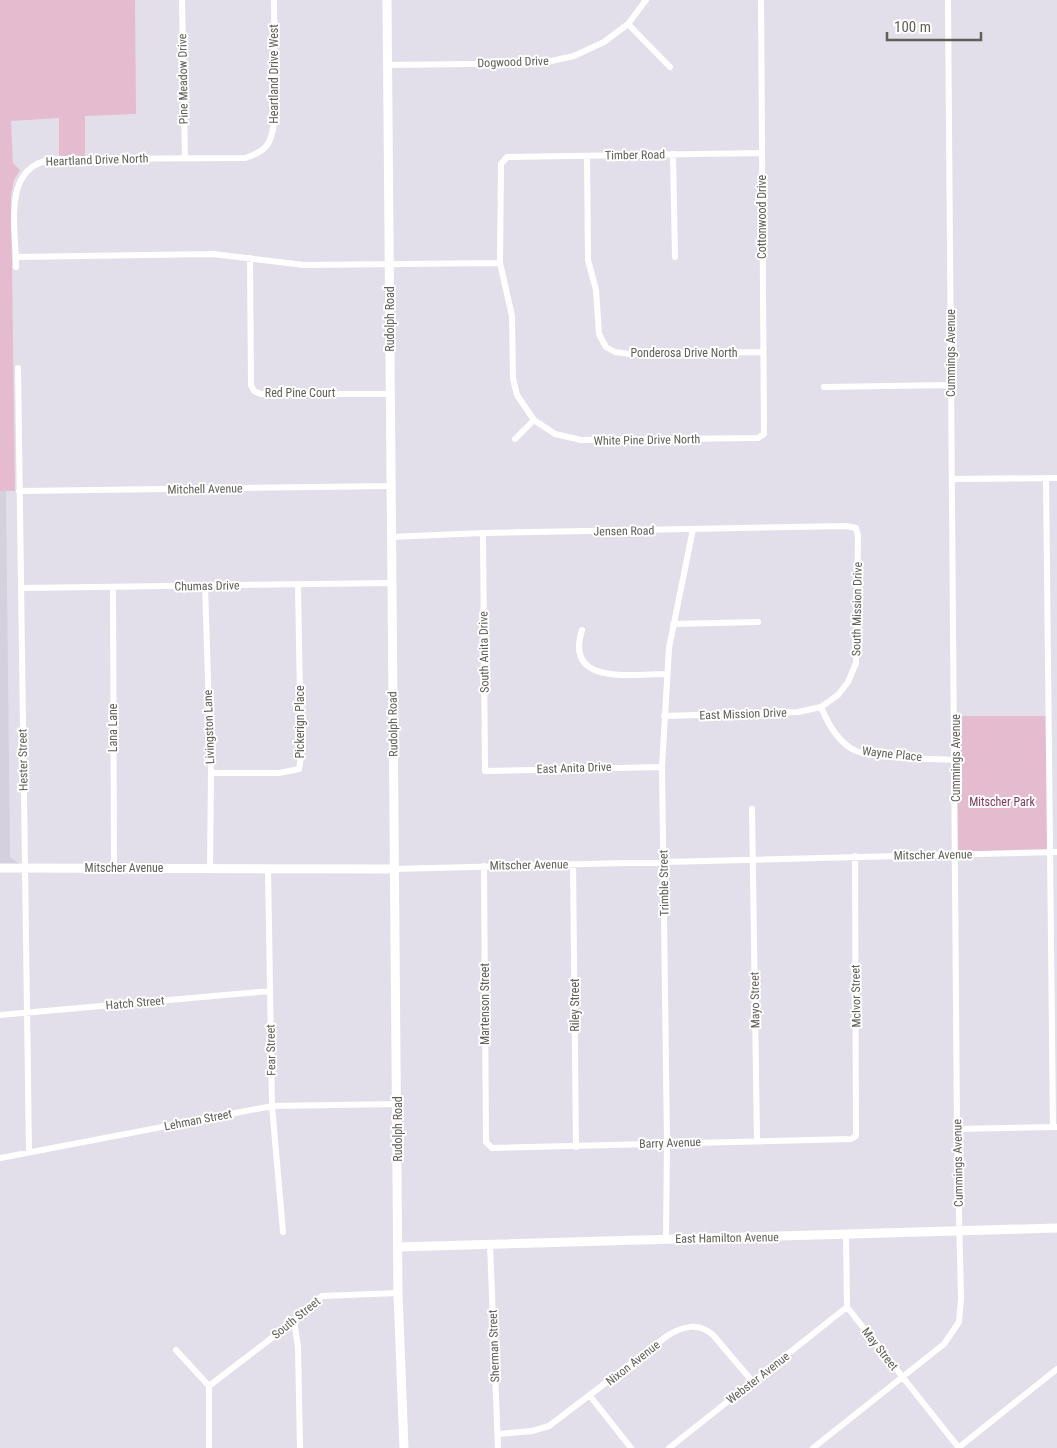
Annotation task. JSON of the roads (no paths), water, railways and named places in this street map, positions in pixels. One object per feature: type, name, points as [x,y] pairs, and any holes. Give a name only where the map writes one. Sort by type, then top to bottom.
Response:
[{"type":"street","name":"Pine Meadow Drive","points":[[182,0],[185,159]]},
{"type":"street","name":"Heartland Drive West","points":[[268,147],[273,132],[275,114],[274,0]]},
{"type":"street","name":"Rudolph Road","points":[[387,0],[390,486],[398,1104],[398,1293],[404,1448]]},
{"type":"street","name":"Dogwood Drive","points":[[388,65],[542,62],[574,56],[604,42],[628,24],[646,0]]},
{"type":"street","name":"Cottonwood Drive","points":[[761,0],[764,434]]},
{"type":"street","name":"Cummings Avenue","points":[[813,1448],[944,1344],[959,1322],[961,1299],[957,1129],[956,760],[948,0]]},
{"type":"street","points":[[628,24],[670,67]]},
{"type":"street","name":"Heartland Drive North","points":[[16,267],[16,190],[23,174],[35,164],[51,159],[245,158],[258,154],[268,147]]},
{"type":"street","name":"Timber Road","points":[[500,263],[501,164],[508,157],[762,153]]},
{"type":"street","points":[[673,154],[674,256]]},
{"type":"street","name":"Ponderosa Drive North","points":[[587,156],[588,260],[596,290],[598,334],[606,347],[615,352],[630,354],[763,352]]},
{"type":"street","points":[[16,257],[213,254],[304,265],[500,263],[512,316],[513,379],[517,395],[534,420],[515,439]]},
{"type":"street","name":"Red Pine Court","points":[[250,258],[251,386],[254,391],[261,394],[390,394]]},
{"type":"street","name":"Hester Street","points":[[18,368],[29,1152]]},
{"type":"street","points":[[824,387],[951,385]]},
{"type":"street","name":"White Pine Drive North","points":[[534,420],[555,434],[581,440],[758,438],[764,434]]},
{"type":"street","points":[[957,1129],[1055,1127],[1049,852],[1046,478]]},
{"type":"street","points":[[953,479],[1057,478]]},
{"type":"street","name":"Mitchell Avenue","points":[[19,491],[390,486]]},
{"type":"street","name":"Jensen Road","points":[[391,538],[483,533],[846,526],[856,528]]},
{"type":"street","name":"South Mission Drive","points":[[821,707],[838,695],[848,682],[856,663],[859,587],[858,536],[856,528]]},
{"type":"street","name":"Trimble Street","points":[[666,1239],[667,1143],[662,767],[666,674],[673,624],[693,530]]},
{"type":"street","name":"South Anita Drive","points":[[483,533],[485,771]]},
{"type":"street","name":"Chumas Drive","points":[[21,588],[298,586],[392,583]]},
{"type":"street","name":"Livingston Lane","points":[[205,586],[211,773],[210,868]]},
{"type":"street","name":"Pickerign Place","points":[[211,773],[279,772],[299,769],[301,757],[298,586]]},
{"type":"street","name":"Lana Lane","points":[[113,587],[114,869]]},
{"type":"street","points":[[673,624],[758,622]]},
{"type":"street","points":[[582,630],[579,650],[582,660],[595,671],[608,674],[666,674]]},
{"type":"street","name":"Wayne Place","points":[[821,707],[830,728],[843,742],[856,751],[877,755],[956,760]]},
{"type":"street","name":"East Mission Drive","points":[[664,716],[798,712],[821,707]]},
{"type":"street","name":"East Anita Drive","points":[[485,771],[662,767]]},
{"type":"street","name":"Mayo Street","points":[[752,809],[756,1140]]},
{"type":"street","name":"Mitscher Avenue","points":[[0,868],[395,869],[1057,852]]},
{"type":"street","name":"McIvor Street","points":[[855,856],[858,1130],[856,1136]]},
{"type":"street","name":"Riley Street","points":[[573,864],[576,1147]]},
{"type":"street","name":"Martenson Street","points":[[484,866],[486,1142]]},
{"type":"street","name":"Fear Street","points":[[268,868],[272,1106],[283,1232]]},
{"type":"street","name":"Hatch Street","points":[[0,1014],[270,991]]},
{"type":"street","name":"Lehman Street","points":[[0,1158],[272,1106],[398,1104]]},
{"type":"street","name":"Barry Avenue","points":[[486,1142],[492,1148],[576,1147],[756,1140],[851,1139],[856,1136]]},
{"type":"street","name":"East Hamilton Avenue","points":[[398,1247],[1057,1228]]},
{"type":"street","points":[[846,1235],[847,1307]]},
{"type":"street","name":"Sherman Street","points":[[490,1244],[498,1448]]},
{"type":"street","name":"South Street","points":[[209,1386],[294,1321],[322,1296],[398,1293]]},
{"type":"street","name":"May Street","points":[[847,1307],[958,1448]]},
{"type":"street","name":"Webster Avenue","points":[[669,1448],[847,1307]]},
{"type":"street","points":[[294,1321],[298,1346],[300,1448]]},
{"type":"street","name":"Nixon Avenue","points":[[498,1434],[532,1431],[549,1426],[667,1336],[686,1327],[706,1328],[753,1382]]},
{"type":"street","points":[[176,1350],[209,1386],[209,1448]]},
{"type":"street","points":[[958,1448],[1057,1369]]},
{"type":"street","points":[[590,1396],[631,1448]]},
{"type":"park label","name":"Mitscher Park","points":[[1002,802]]}]
